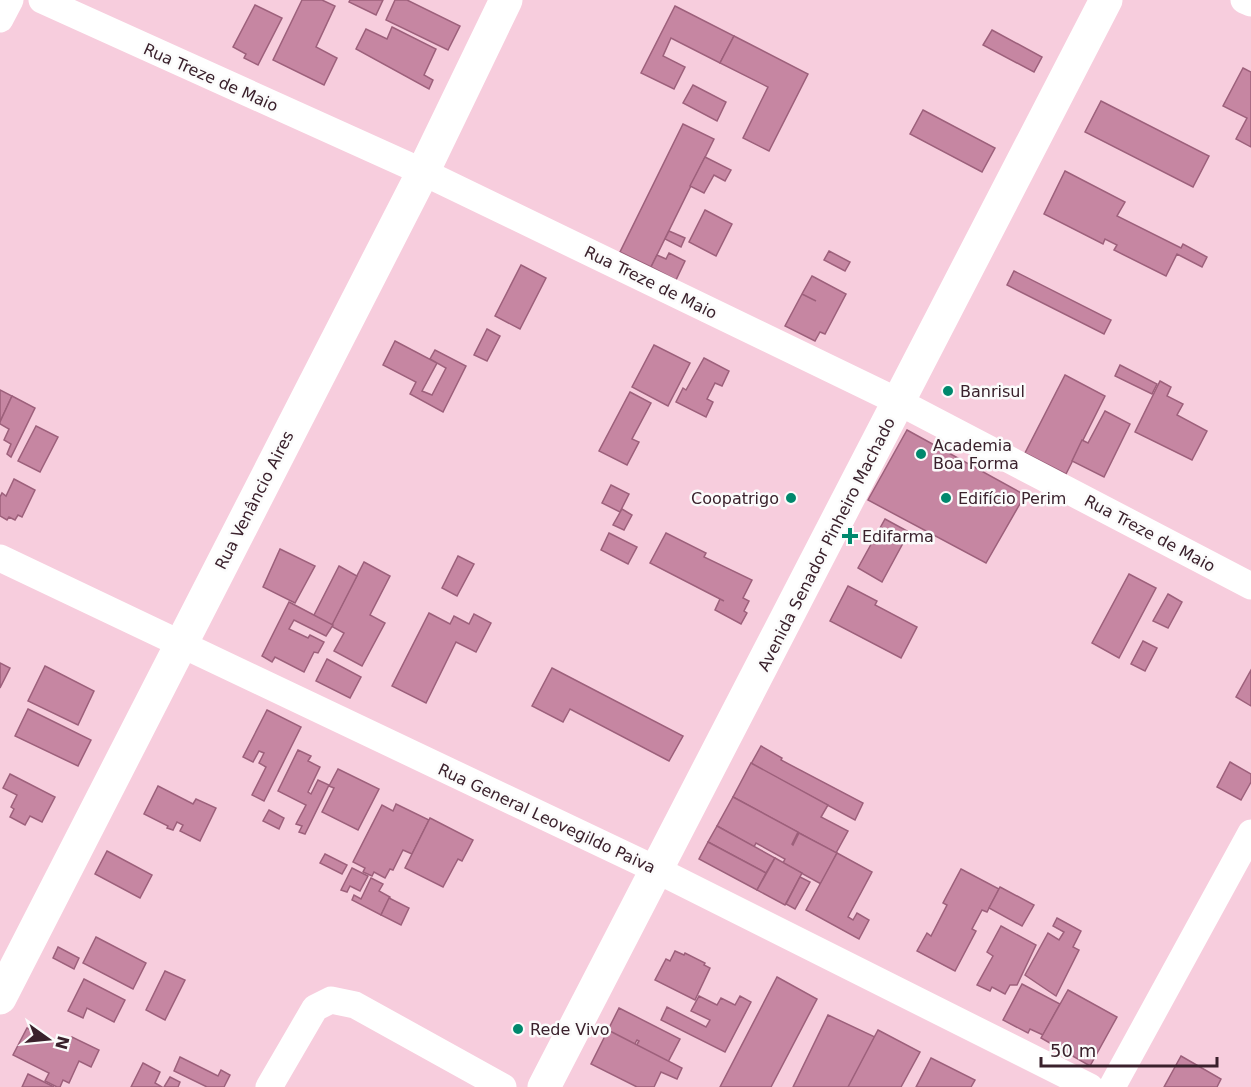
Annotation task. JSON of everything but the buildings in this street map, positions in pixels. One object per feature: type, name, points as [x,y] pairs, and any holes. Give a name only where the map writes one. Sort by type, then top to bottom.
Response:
[{"type":"main road","name":"Rua Venâncio Aires","points":[[0,998],[423,172],[506,0]]},
{"type":"main road","name":"Avenida Senador Pinheiro Machado","points":[[544,1087],[1106,0]]},
{"type":"street","points":[[0,19],[9,0]]},
{"type":"street","name":"Rua Treze de Maio","points":[[42,0],[423,172],[899,402],[1251,586]]},
{"type":"street","points":[[1244,0],[1251,3]]},
{"type":"street","name":"Rua General Leovegildo Paiva","points":[[0,558],[657,870],[1090,1087]]},
{"type":"street","points":[[1112,1087],[1251,833]]},
{"type":"street","points":[[269,1087],[315,1008],[332,1000],[355,1005],[503,1087]]},
{"type":"place","name":"Banrisul","points":[[948,391]]},
{"type":"place","name":"Academia Boa Forma","points":[[921,454]]},
{"type":"place","name":"Coopatrigo","points":[[791,498]]},
{"type":"place","name":"Edifício Perim","points":[[946,498]]},
{"type":"place","name":"Edifarma","points":[[850,536]]},
{"type":"place","name":"Rede Vivo","points":[[518,1029]]}]
